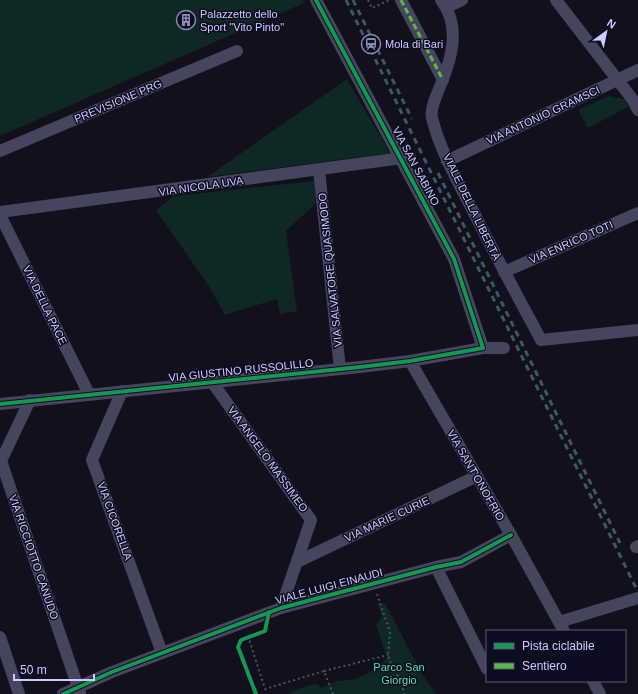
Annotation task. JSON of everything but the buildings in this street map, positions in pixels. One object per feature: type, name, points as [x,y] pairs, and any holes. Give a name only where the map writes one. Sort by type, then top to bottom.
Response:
[{"type":"street","name":"VIA SAN SABINO","points":[[316,0],[402,158],[454,259],[483,348]]},
{"type":"street","points":[[401,0],[443,80]]},
{"type":"street","points":[[444,4],[462,0]]},
{"type":"street","points":[[556,0],[633,100],[638,110]]},
{"type":"street","name":"VIALE DELLA LIBERTÀ","points":[[444,4],[452,30],[452,53],[434,102],[432,116],[447,161],[541,340],[638,330]]},
{"type":"street","name":"PREVISIONE PRG","points":[[0,151],[237,50]]},
{"type":"street","name":"VIA ANTONIO GRAMSCI","points":[[447,161],[638,70]]},
{"type":"street","name":"VIA NICOLA UVA","points":[[0,214],[402,158]]},
{"type":"street","name":"VIA SALVATORE QUASIMODO","points":[[319,170],[340,369]]},
{"type":"street","name":"VIA ENRICO TOTI","points":[[504,272],[638,213]]},
{"type":"street","name":"VIA DELLA PACE","points":[[0,214],[89,394]]},
{"type":"street","name":"VIA GIUSTINO RUSSOLILLO","points":[[0,404],[340,369],[410,361],[483,348],[504,348]]},
{"type":"street","name":"VIA SANT'ONOFRIO","points":[[410,361],[511,535],[561,627]]},
{"type":"street","name":"VIA ANGELO MASSIMEO","points":[[212,382],[311,520],[280,608]]},
{"type":"street","name":"VIA CICORELLA","points":[[122,391],[92,460],[162,653]]},
{"type":"street","name":"VIA RICCIOTTO CANUDO","points":[[30,400],[1,461],[79,691]]},
{"type":"street","name":"VIA MARIE CURIE","points":[[297,562],[477,476]]},
{"type":"street","name":"VIALE LUIGI EINAUDI","points":[[63,694],[79,691],[162,653],[280,608],[436,566],[461,562],[511,535]]},
{"type":"street","points":[[436,566],[486,667]]},
{"type":"street","points":[[561,627],[638,598]]},
{"type":"street","points":[[0,637],[19,694]]},
{"type":"street","points":[[594,682],[600,694]]},
{"type":"path","points":[[368,0],[372,8],[390,0]]},
{"type":"path","points":[[374,583],[390,632],[388,655],[390,665],[401,681],[404,694]]},
{"type":"path","points":[[241,640],[254,634]]},
{"type":"path","points":[[248,636],[265,689],[324,671],[388,655]]},
{"type":"path","points":[[324,671],[333,694]]},
{"type":"green space","points":[[0,0],[303,0],[304,3],[0,136]]},
{"type":"green space","points":[[347,79],[390,153],[207,177]]},
{"type":"green space","points":[[609,96],[624,99],[630,106],[588,128],[578,110]]},
{"type":"green space","points":[[314,181],[316,203],[286,231],[297,311],[280,314],[277,299],[225,315],[210,288],[156,210],[174,196]]},
{"type":"green space","name":"Parco San Giorgio","points":[[385,603],[422,674],[436,694],[287,694],[310,685],[318,684],[320,688],[337,681],[356,679],[374,670],[387,658],[376,625],[382,617],[378,604]]},
{"type":"railway","points":[[346,0],[638,592]]},
{"type":"railway","points":[[353,0],[412,119]]},
{"type":"railway","points":[[438,173],[620,543]]},
{"type":"marked path","points":[[401,0],[443,80]]},
{"type":"cycle path","points":[[0,404],[360,367],[410,361],[483,348],[454,259],[316,0]]},
{"type":"cycle path","points":[[63,694],[112,672],[281,608],[436,567],[461,562],[511,535]]},
{"type":"cycle path","points":[[256,694],[238,647],[241,640],[265,631],[269,612]]},
{"type":"place","name":"Palazzetto dello Sport \"Vito Pinto\"","points":[[186,20]]},
{"type":"place","name":"Mola di Bari","points":[[371,44]]}]
